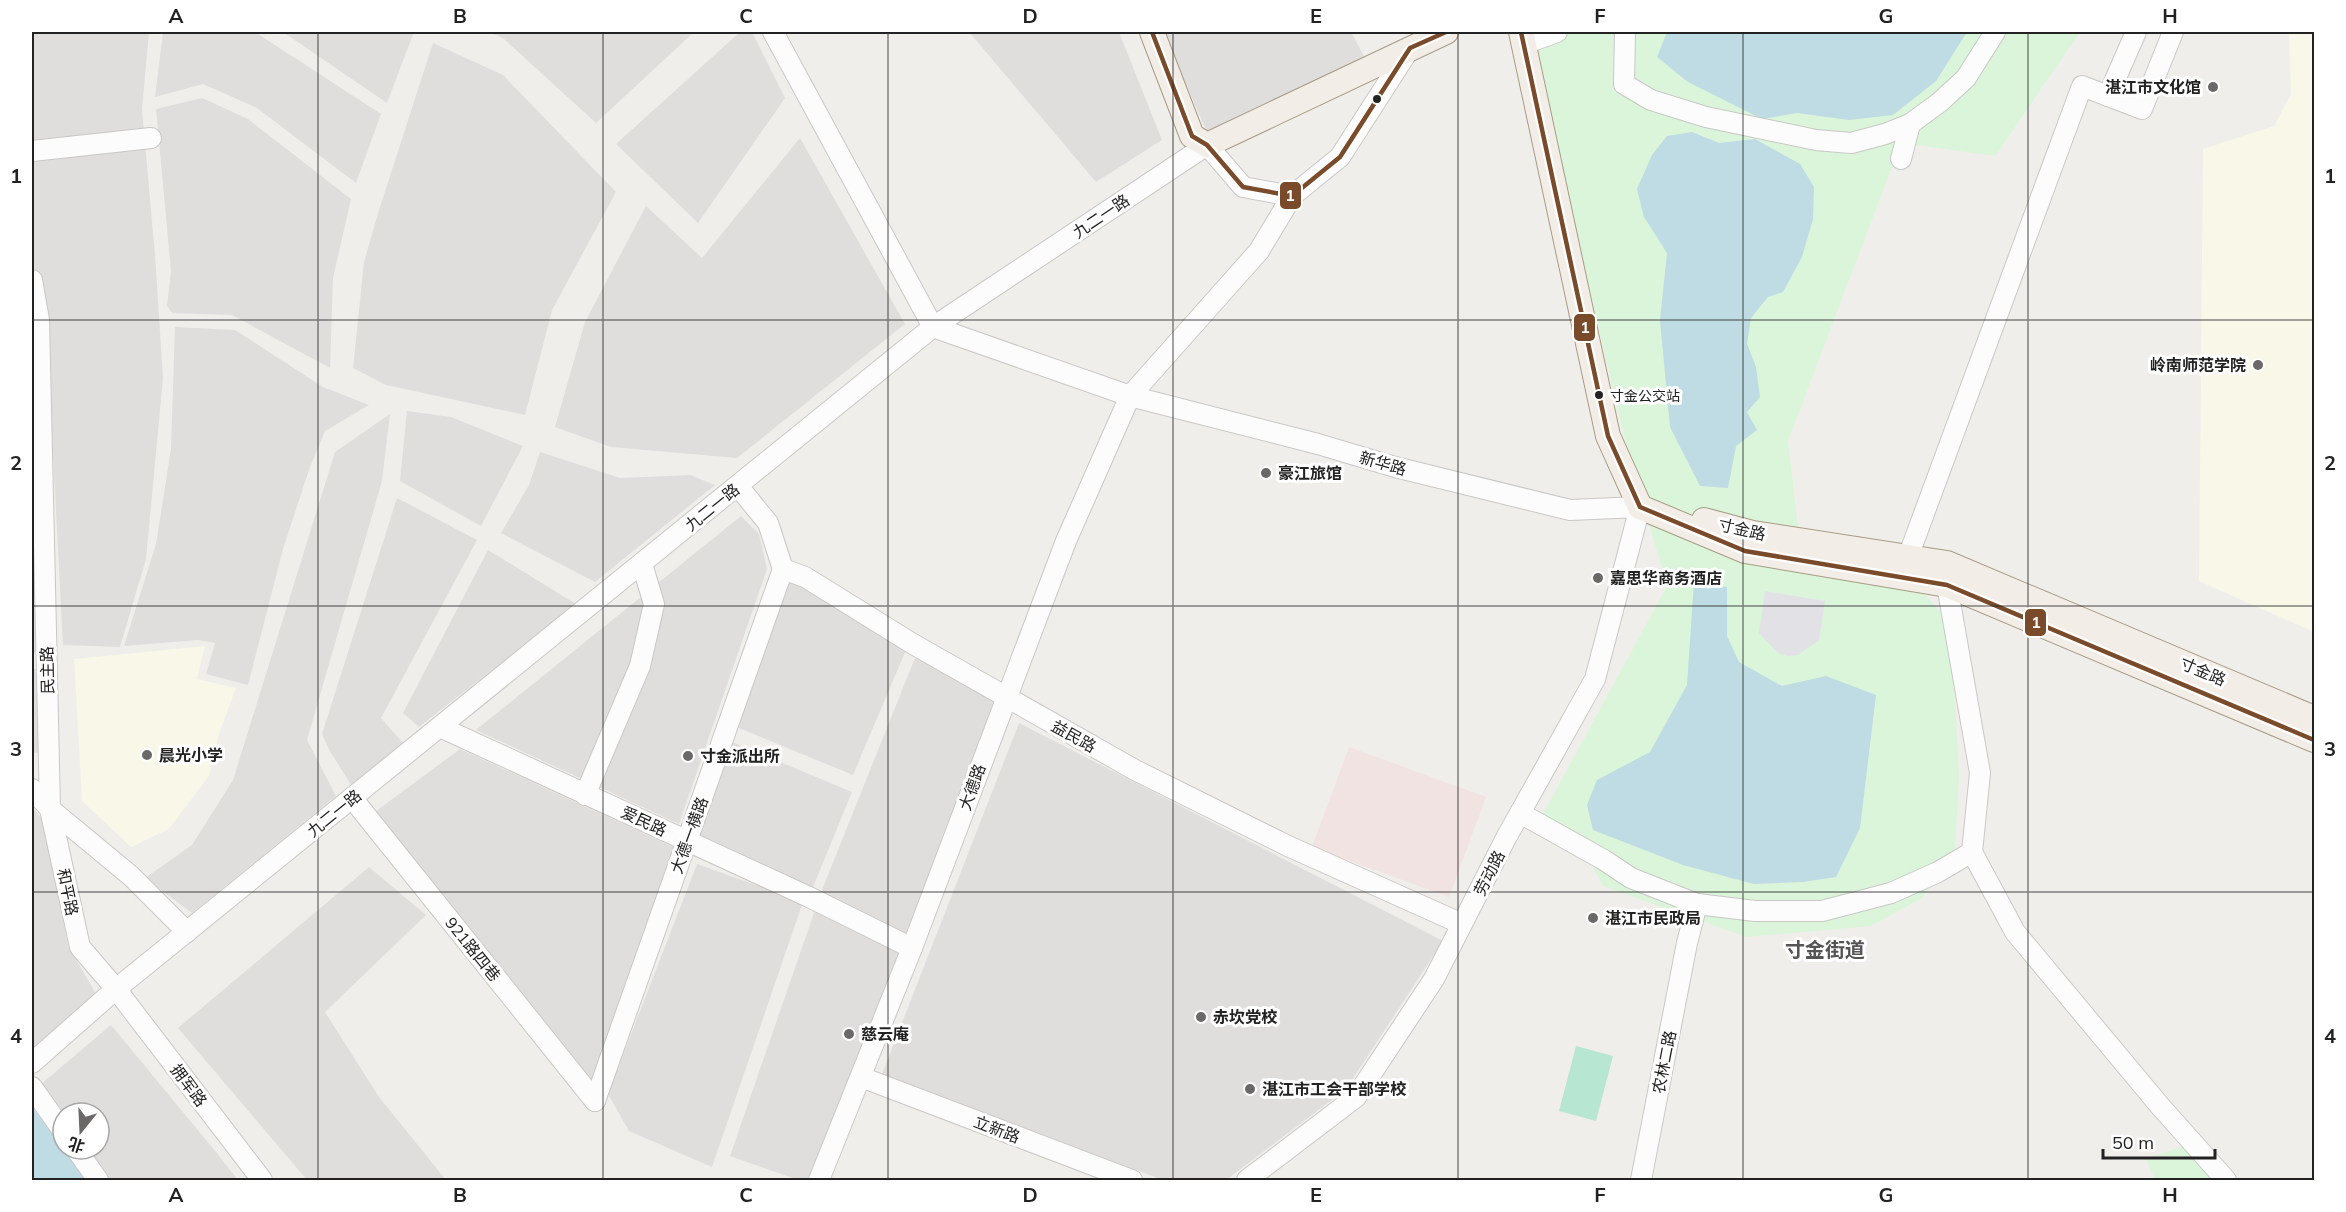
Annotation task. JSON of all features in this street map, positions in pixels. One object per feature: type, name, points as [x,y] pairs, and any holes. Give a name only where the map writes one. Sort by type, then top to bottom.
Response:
[{"type":"main road","points":[[1152,32],[1192,136],[1207,145]]},
{"type":"main road","name":"九二一路","points":[[1207,145],[1446,32]]},
{"type":"main road","points":[[1523,38],[1608,436],[1640,507]]},
{"type":"main road","name":"寸金路","points":[[1640,507],[1692,517],[1753,533],[1947,563],[2314,718]]},
{"type":"main road","name":"寸金路","points":[[1640,507],[1745,551],[1947,585],[2314,740]]},
{"type":"street","points":[[773,32],[933,327]]},
{"type":"street","points":[[1523,38],[1557,32]]},
{"type":"street","points":[[1625,32],[1624,84],[1651,100],[1706,117],[1816,140],[1851,143],[1885,134],[1910,124],[1940,102],[1966,78],[1995,32]]},
{"type":"street","points":[[2108,96],[2136,32]]},
{"type":"street","points":[[1908,557],[2082,86],[2142,109],[2173,32]]},
{"type":"street","name":"大德路","points":[[819,1180],[912,948],[1066,541],[1130,396],[1259,251],[1292,196],[1340,157],[1410,48]]},
{"type":"street","points":[[1901,159],[1910,124]]},
{"type":"street","points":[[32,151],[151,138]]},
{"type":"street","points":[[1207,145],[1243,187],[1292,196]]},
{"type":"street","name":"九二一路","points":[[32,1063],[116,989],[933,327],[1207,145]]},
{"type":"street","name":"民主路","points":[[32,280],[50,809]]},
{"type":"street","name":"新华路","points":[[933,327],[1130,396],[1395,466],[1570,510],[1640,507]]},
{"type":"street","points":[[738,486],[768,523],[783,569]]},
{"type":"street","name":"劳动路","points":[[1247,1180],[1356,1097],[1434,979],[1520,813],[1595,679],[1640,507]]},
{"type":"street","points":[[586,795],[640,666],[654,604],[642,564]]},
{"type":"street","name":"益民路","points":[[783,569],[805,577],[1006,698],[1145,775],[1288,846],[1462,924]]},
{"type":"street","name":"大德一横路","points":[[595,1101],[783,569]]},
{"type":"street","points":[[1947,585],[1980,773],[1972,852],[2015,932],[2160,1106],[2226,1180]]},
{"type":"street","name":"爱民路","points":[[440,727],[809,897],[912,948]]},
{"type":"street","name":"和平路","points":[[32,789],[50,809],[80,947],[116,989]]},
{"type":"street","name":"921路四巷","points":[[352,798],[595,1101]]},
{"type":"street","points":[[50,809],[131,876],[187,932]]},
{"type":"street","points":[[1520,813],[1604,860],[1631,878],[1697,904],[1755,910],[1822,911],[1891,893],[1938,872],[1972,852]]},
{"type":"street","name":"农林二路","points":[[1641,1180],[1687,943],[1697,904]]},
{"type":"street","name":"拥军路","points":[[116,989],[262,1180]]},
{"type":"street","name":"立新路","points":[[861,1077],[1132,1180]]},
{"type":"street","points":[[32,1087],[51,1114]]},
{"type":"street","points":[[85,1161],[98,1180]]},
{"type":"shaded area","points":[[32,32],[149,32],[142,109],[163,378],[146,559],[120,647],[63,645],[48,356],[32,255]]},
{"type":"shaded area","points":[[163,32],[255,32],[381,114],[356,183],[257,108],[203,84],[155,97]]},
{"type":"shaded area","points":[[283,32],[414,32],[387,103]]},
{"type":"shaded area","points":[[490,32],[694,32],[596,123],[504,39]]},
{"type":"shaded area","points":[[740,32],[752,32],[785,98],[698,223],[616,144]]},
{"type":"shaded area","points":[[969,32],[1119,32],[1162,140],[1096,182]]},
{"type":"shaded area","points":[[1168,32],[1351,32],[1366,60],[1207,132],[1164,35]]},
{"type":"shaded area","name":"岭南师范学院","points":[[2289,32],[2314,32],[2314,632],[2199,581],[2203,149],[2274,126],[2291,94]]},
{"type":"shaded area","points":[[433,43],[503,75],[616,192],[552,310],[525,415],[386,385],[353,368],[364,262]]},
{"type":"shaded area","points":[[202,98],[248,119],[351,199],[333,278],[330,368],[232,315],[172,313],[167,306],[171,271],[156,109]]},
{"type":"shaded area","points":[[800,138],[905,324],[737,458],[611,447],[555,427],[585,322],[646,206],[702,258]]},
{"type":"shaded area","points":[[175,327],[235,330],[323,387],[369,405],[325,431],[310,467],[283,549],[248,685],[206,674],[215,643],[198,640],[124,646],[156,544],[171,449]]},
{"type":"shaded area","points":[[407,411],[451,417],[523,446],[481,526],[400,481]]},
{"type":"shaded area","points":[[390,414],[382,481],[307,740],[336,796],[192,913],[145,878],[192,845],[233,780],[335,452]]},
{"type":"shaded area","points":[[540,452],[620,478],[690,475],[715,485],[595,582],[501,533],[529,485]]},
{"type":"shaded area","points":[[32,463],[39,653],[32,653]]},
{"type":"shaded area","points":[[397,498],[477,540],[381,718],[403,743],[353,788],[322,734]]},
{"type":"shaded area","points":[[741,516],[759,534],[767,569],[679,824],[476,730]]},
{"type":"shaded area","points":[[488,550],[576,604],[419,727],[403,713]]},
{"type":"shaded area","points":[[789,579],[906,650],[853,775],[734,726]]},
{"type":"shaded area","points":[[1765,591],[1825,601],[1819,640],[1798,655],[1788,656],[1778,653],[1759,633]]},
{"type":"shaded area","name":"晨光小学","points":[[205,646],[197,679],[236,688],[219,734],[209,776],[169,829],[131,847],[82,801],[74,659]]},
{"type":"shaded area","points":[[915,658],[998,704],[908,941],[820,895]]},
{"type":"shaded area","points":[[32,669],[41,669],[44,752],[32,753]]},
{"type":"shaded area","points":[[1019,723],[1443,941],[1346,1089],[1226,1180],[1163,1180],[882,1074]]},
{"type":"shaded area","points":[[730,741],[852,792],[811,892],[698,840]]},
{"type":"shaded area","points":[[1349,747],[1486,797],[1449,897],[1312,847]]},
{"type":"shaded area","points":[[460,749],[675,848],[593,1090],[372,814]]},
{"type":"shaded area","points":[[32,807],[43,820],[68,946],[96,994],[32,1054]]},
{"type":"shaded area","points":[[697,864],[803,902],[712,1167],[629,1131],[608,1094]]},
{"type":"shaded area","points":[[369,867],[426,915],[325,1012],[379,1097],[446,1180],[307,1180],[178,1028]]},
{"type":"shaded area","points":[[815,910],[903,953],[812,1180],[798,1180],[730,1156]]},
{"type":"shaded area","points":[[111,1025],[238,1180],[110,1180],[96,1161],[111,1161],[111,1101],[52,1101],[40,1085]]},
{"type":"green space","points":[[1529,32],[2080,32],[1995,156],[1901,143],[1788,441],[1803,570],[1918,587],[1945,617],[1955,699],[1959,777],[1955,850],[1922,898],[1871,926],[1746,937],[1603,886],[1583,848],[1543,814],[1667,586],[1627,448]]},
{"type":"green space","points":[[1576,1046],[1613,1056],[1596,1121],[1559,1111]]},
{"type":"green space","points":[[2183,1146],[2214,1180],[2155,1180],[2146,1159]]},
{"type":"water","points":[[1667,32],[1967,32],[1936,81],[1893,115],[1849,120],[1797,113],[1762,119],[1688,82],[1657,57]]},
{"type":"water","points":[[1692,132],[1719,143],[1755,139],[1800,164],[1814,187],[1813,219],[1802,257],[1783,292],[1768,297],[1751,318],[1747,344],[1756,367],[1760,397],[1747,412],[1757,430],[1736,446],[1728,488],[1700,486],[1670,427],[1660,320],[1667,253],[1644,217],[1637,189],[1652,155],[1667,136]]},
{"type":"water","points":[[1694,581],[1727,587],[1727,636],[1739,662],[1782,686],[1826,676],[1876,695],[1860,828],[1836,877],[1803,882],[1754,884],[1683,865],[1593,830],[1587,805],[1597,780],[1650,752],[1687,685]]},
{"type":"water","points":[[32,1107],[51,1131],[51,1161],[74,1161],[89,1180],[32,1180]]},
{"type":"transit line","name":"1","points":[[1152,32],[1192,136],[1207,145],[1243,187],[1292,196],[1340,157],[1410,48],[1446,32]]},
{"type":"transit line","name":"1","points":[[1521,32],[1608,436],[1640,507],[1745,551],[1947,585],[2314,740]]},
{"type":"place","name":"湛江市文化馆","points":[[2213,87]]},
{"type":"place","name":"岭南师范学院","points":[[2258,365]]},
{"type":"place","name":"寸金公交站","points":[[1599,395]]},
{"type":"place","name":"豪江旅馆","points":[[1266,473]]},
{"type":"place","name":"嘉思华商务酒店","points":[[1598,578]]},
{"type":"place","name":"晨光小学","points":[[147,755]]},
{"type":"place","name":"寸金派出所","points":[[688,756]]},
{"type":"place","name":"湛江市民政局","points":[[1593,918]]},
{"type":"place","name":"赤坎党校","points":[[1201,1017]]},
{"type":"place","name":"慈云庵","points":[[849,1034]]},
{"type":"place","name":"湛江市工会干部学校","points":[[1250,1089]]},
{"type":"district","name":"寸金街道","points":[[1825,950]]}]
